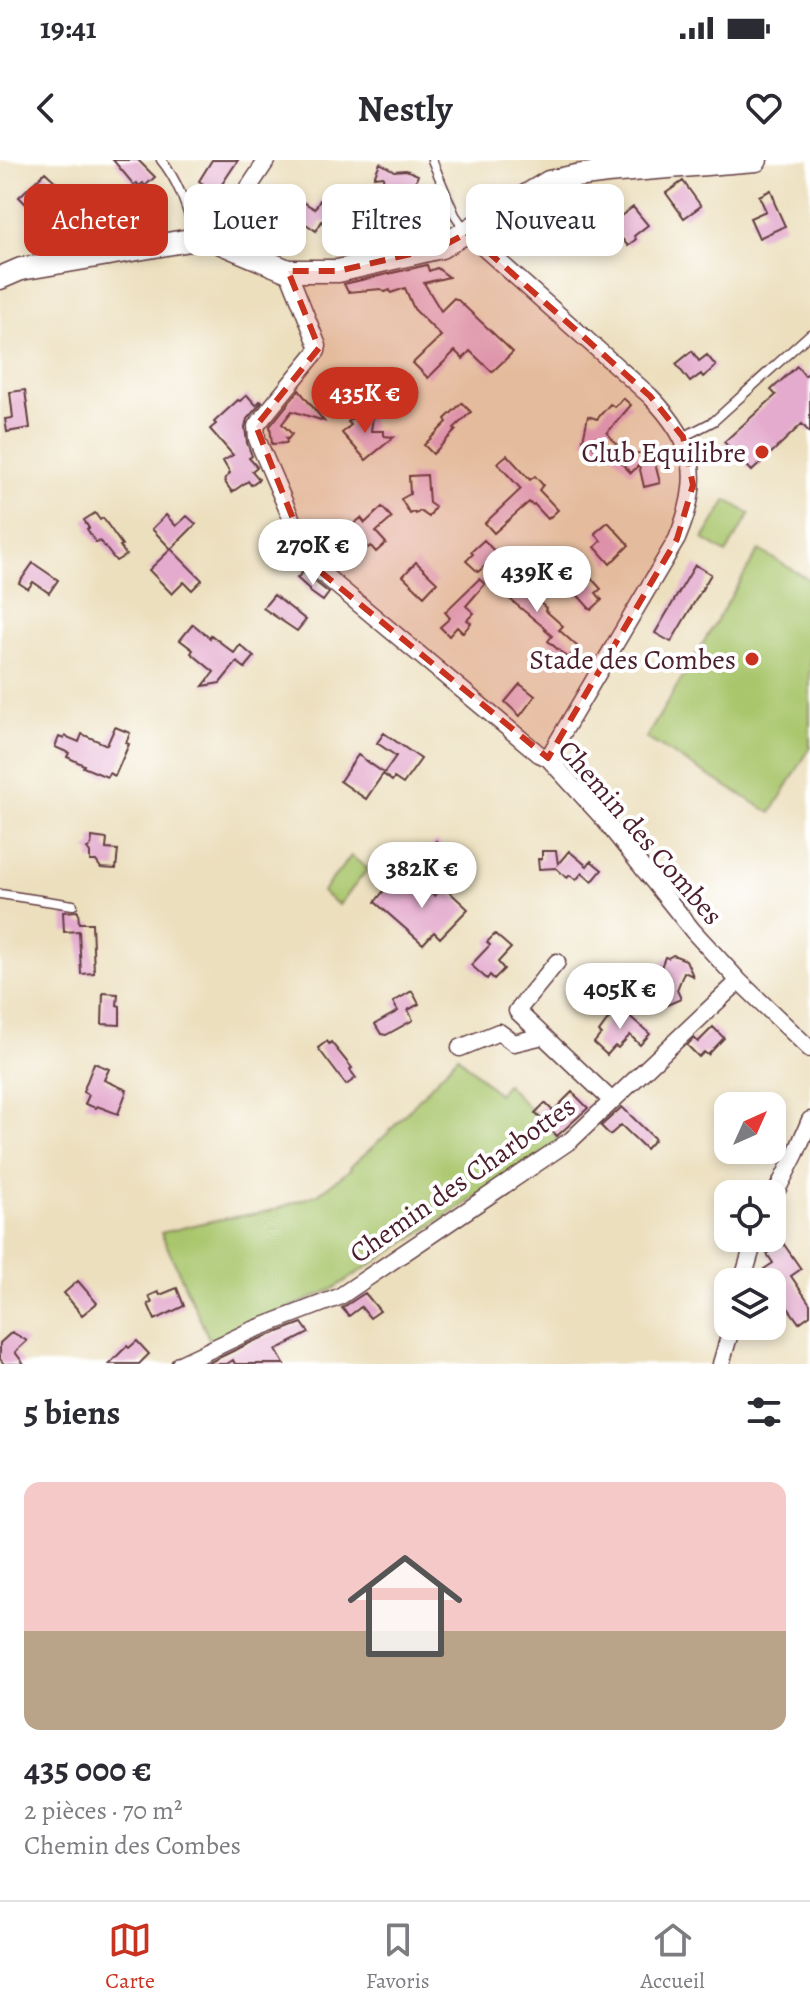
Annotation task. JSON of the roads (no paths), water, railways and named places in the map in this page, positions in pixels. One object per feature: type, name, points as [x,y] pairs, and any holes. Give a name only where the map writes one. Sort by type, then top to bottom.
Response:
[{"type":"main road","points":[[546,184],[607,172],[756,160]]},
{"type":"main road","points":[[249,256],[288,271],[338,271],[441,247],[466,234]]},
{"type":"main road","points":[[0,278],[21,269],[184,242]]},
{"type":"street","points":[[248,184],[267,160]]},
{"type":"street","points":[[493,256],[668,414],[683,437],[691,461],[693,485],[677,539],[548,758]]},
{"type":"street","name":"Chemin des Combes","points":[[288,271],[318,346],[256,426],[257,439],[311,564],[539,754],[548,758],[602,817],[693,931],[739,981],[810,1049]]},
{"type":"street","points":[[460,1048],[499,1032],[557,962]]},
{"type":"street","name":"Chemin des Charbottes","points":[[180,1364],[250,1331],[339,1297],[571,1140],[739,981]]},
{"type":"street","points":[[517,1011],[612,1101]]},
{"type":"street","points":[[499,1032],[514,1043],[543,1036]]},
{"type":"street","points":[[782,1180],[810,1120]]},
{"type":"street","points":[[721,1364],[728,1340]]},
{"type":"lane","points":[[161,160],[184,198]]},
{"type":"lane","points":[[432,160],[455,215],[466,232]]},
{"type":"lane","points":[[683,437],[714,421],[810,334]]},
{"type":"lane","points":[[0,894],[73,905]]},
{"type":"place","name":"Club Equilibre","points":[[762,452]]},
{"type":"place","name":"Stade des Combes","points":[[752,659]]}]
